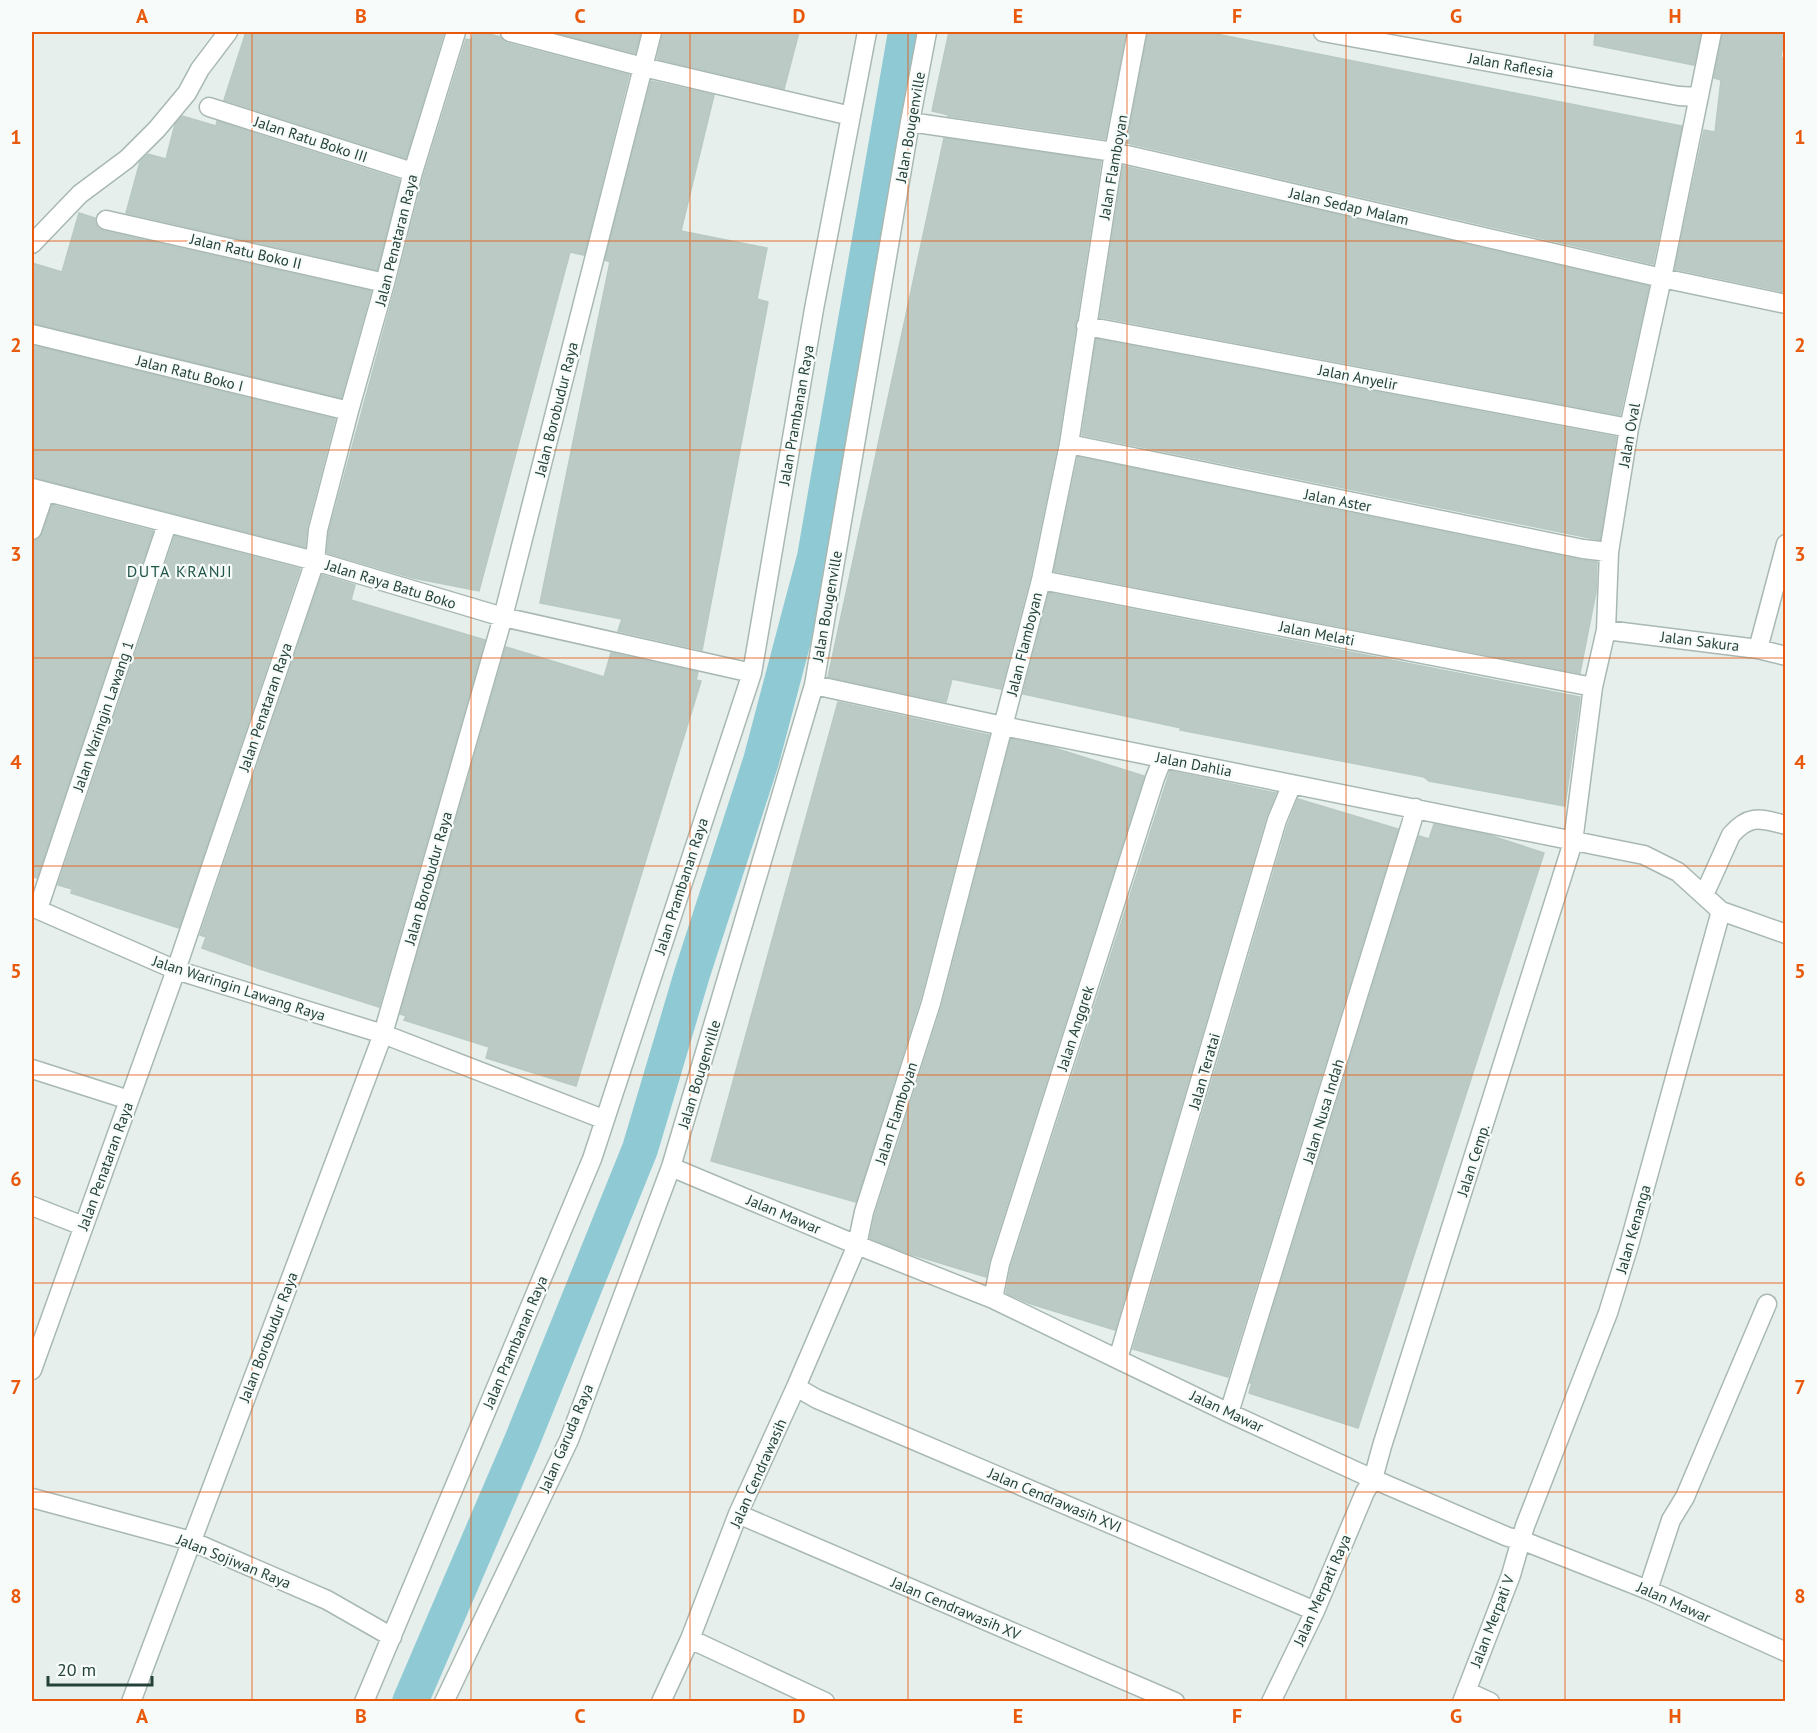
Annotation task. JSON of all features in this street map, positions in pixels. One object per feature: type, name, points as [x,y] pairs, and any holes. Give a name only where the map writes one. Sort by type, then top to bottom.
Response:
[{"type":"street","points":[[32,244],[80,194],[128,159],[157,129],[188,93],[200,69],[228,32]]},
{"type":"street","name":"Jalan Penataran Raya","points":[[32,1370],[36,1344],[83,1226],[176,970],[315,561],[318,530],[349,411],[413,172],[456,32]]},
{"type":"street","points":[[510,32],[644,67],[850,116]]},
{"type":"street","name":"Jalan Borobudur Raya","points":[[131,1701],[383,1034],[503,617],[652,32]]},
{"type":"street","name":"Jalan Prambanan Raya","points":[[364,1701],[592,1159],[603,1119],[752,673],[812,320],[867,32]]},
{"type":"street","name":"Jalan Bougenville","points":[[671,1167],[814,685],[927,32]]},
{"type":"street","name":"Jalan Flamboyan","points":[[857,1245],[864,1212],[931,1003],[1041,580],[1069,444],[1114,152],[1137,32]]},
{"type":"street","name":"Jalan Raflesia","points":[[1323,32],[1667,94],[1699,97]]},
{"type":"street","name":"Jalan Oval","points":[[1573,842],[1593,687],[1606,630],[1609,552],[1629,428],[1712,32]]},
{"type":"street","name":"Jalan Ratu Boko III","points":[[209,106],[413,172]]},
{"type":"street","name":"Jalan Sedap Malam","points":[[910,122],[1114,152],[1662,278],[1785,304]]},
{"type":"street","name":"Jalan Ratu Boko II","points":[[106,220],[385,283]]},
{"type":"street","name":"Jalan Anyelir","points":[[1086,326],[1629,428]]},
{"type":"street","name":"Jalan Ratu Boko I","points":[[32,334],[349,411]]},
{"type":"street","name":"Jalan Aster","points":[[1069,444],[1609,552]]},
{"type":"street","points":[[32,530],[38,490]]},
{"type":"street","name":"Jalan Raya Batu Boko","points":[[38,490],[315,561],[503,617],[752,673]]},
{"type":"street","name":"Jalan Waringin Lawang 1","points":[[35,908],[167,524]]},
{"type":"street","name":"Jalan Sakura","points":[[1606,630],[1758,649],[1785,544]]},
{"type":"street","name":"Jalan Melati","points":[[1041,580],[1593,687]]},
{"type":"street","points":[[1758,649],[1785,656]]},
{"type":"street","name":"Jalan Dahlia","points":[[814,685],[1003,726],[1644,855],[1678,872],[1721,911]]},
{"type":"street","name":"Jalan Anggrek","points":[[993,1299],[1000,1264],[1163,758]]},
{"type":"street","name":"Jalan Teratai","points":[[1118,1359],[1274,831],[1292,784]]},
{"type":"street","name":"Jalan Nusa Indah","points":[[1229,1413],[1416,808]]},
{"type":"street","points":[[1704,896],[1731,835],[1738,826],[1756,818],[1785,825]]},
{"type":"street","name":"Jalan Cemp.","points":[[1374,1479],[1382,1446],[1573,842]]},
{"type":"street","name":"Jalan Waringin Lawang Raya","points":[[35,908],[176,970],[383,1034],[603,1119]]},
{"type":"street","points":[[1721,911],[1785,934]]},
{"type":"street","name":"Jalan Kenanga","points":[[1521,1540],[1608,1313],[1629,1245],[1721,911]]},
{"type":"street","points":[[32,1069],[129,1100]]},
{"type":"street","name":"Jalan Mawar","points":[[671,1167],[993,1299],[1229,1413],[1374,1479],[1508,1537],[1648,1590],[1785,1652]]},
{"type":"street","name":"Jalan Garuda Raya","points":[[447,1700],[568,1440],[671,1167]]},
{"type":"street","points":[[32,1206],[83,1226]]},
{"type":"street","name":"Jalan Cendrawasih","points":[[661,1701],[690,1639],[738,1514],[857,1245]]},
{"type":"street","points":[[1648,1590],[1671,1520],[1684,1497],[1767,1304]]},
{"type":"street","name":"Jalan Cendrawasih XVI","points":[[796,1387],[817,1399],[1315,1611]]},
{"type":"street","name":"Jalan Merpati Raya","points":[[1271,1701],[1315,1611],[1365,1492],[1374,1479]]},
{"type":"street","name":"Jalan Sojiwan Raya","points":[[32,1498],[191,1541],[327,1600],[392,1637]]},
{"type":"street","name":"Jalan Cendrawasih XV","points":[[738,1514],[1175,1701]]},
{"type":"street","name":"Jalan Merpati V","points":[[1464,1696],[1511,1575],[1521,1540]]},
{"type":"street","points":[[690,1639],[825,1701]]},
{"type":"street","points":[[1464,1696],[1490,1701]]},
{"type":"building","points":[[246,32],[444,32],[406,158],[224,100]]},
{"type":"building","points":[[474,32],[482,32],[500,37],[507,43],[629,75],[584,255],[570,252],[479,591],[413,578],[327,553],[329,532],[424,175],[466,39],[471,40]]},
{"type":"building","points":[[552,32],[641,32],[635,53]]},
{"type":"building","points":[[663,32],[799,32],[784,89],[657,59]]},
{"type":"building","points":[[949,32],[1126,32],[1105,139],[948,116],[932,111]]},
{"type":"building","points":[[1148,32],[1206,32],[1682,126],[1653,264],[1127,143]]},
{"type":"building","points":[[1595,32],[1701,32],[1694,65],[1594,45]]},
{"type":"building","points":[[1723,32],[1785,32],[1781,57],[1785,58],[1785,292],[1675,269],[1704,130],[1715,132],[1721,80],[1714,78]]},
{"type":"building","points":[[651,81],[714,95],[681,231],[767,248],[757,299],[768,302],[702,650],[618,631],[622,619],[540,603],[610,262],[605,260]]},
{"type":"building","points":[[182,116],[216,126],[217,121],[400,180],[377,270],[126,213],[140,162],[148,154],[166,159],[175,124]]},
{"type":"building","points":[[944,138],[1101,161],[1058,442],[1030,577],[1001,689],[952,679],[946,702],[828,677]]},
{"type":"building","points":[[1123,166],[1649,286],[1620,415],[1100,317]]},
{"type":"building","points":[[79,213],[95,218],[98,228],[104,231],[371,291],[341,398],[32,323],[32,263],[62,272]]},
{"type":"building","points":[[1096,339],[1616,437],[1600,540],[1082,435]]},
{"type":"building","points":[[32,345],[335,419],[307,527],[305,547],[32,477]]},
{"type":"building","points":[[1078,457],[1597,562],[1596,592],[1580,673],[1054,571]]},
{"type":"building","points":[[52,505],[153,531],[37,878],[32,876],[32,541],[39,539],[42,534]]},
{"type":"building","points":[[175,536],[300,569],[179,928],[71,893],[72,889],[58,885]]},
{"type":"building","points":[[322,575],[355,585],[351,600],[485,640],[379,1007],[202,948],[206,937],[200,935]]},
{"type":"building","points":[[1049,593],[1580,697],[1565,806],[1429,781],[1424,777],[1180,730],[1181,728],[1023,694]]},
{"type":"building","points":[[506,647],[604,677],[611,653],[698,672],[696,680],[701,681],[576,1086],[486,1058],[489,1047],[404,1020],[406,1016],[400,1014]]},
{"type":"building","points":[[838,702],[989,735],[920,1000],[856,1202],[711,1161]]},
{"type":"building","points":[[1011,739],[1048,746],[1144,776],[989,1261],[986,1277],[907,1253],[870,1238],[875,1215],[942,1006]]},
{"type":"building","points":[[1170,771],[1276,793],[1266,817],[1115,1330],[1028,1303],[1006,1293],[1011,1267]]},
{"type":"building","points":[[1298,799],[1398,829],[1228,1377],[1133,1349],[1288,824]]},
{"type":"building","points":[[1434,824],[1489,835],[1544,853],[1358,1428],[1249,1393],[1252,1383],[1250,1383],[1419,836],[1429,839]]},
{"type":"waterway","points":[[410,1702],[522,1441],[640,1149],[692,974],[761,761],[815,557],[906,32]]},
{"type":"district","name":"DUTA KRANJI","points":[[180,571]]}]
